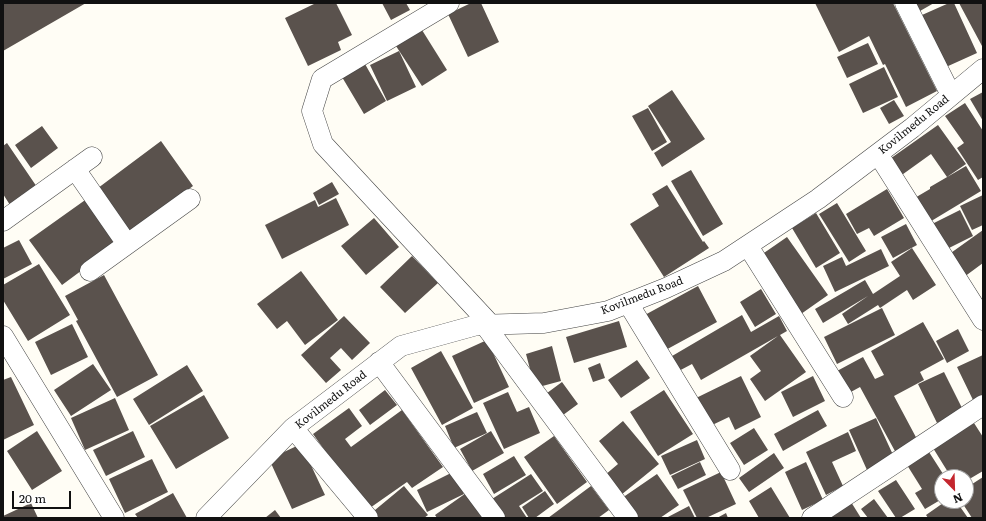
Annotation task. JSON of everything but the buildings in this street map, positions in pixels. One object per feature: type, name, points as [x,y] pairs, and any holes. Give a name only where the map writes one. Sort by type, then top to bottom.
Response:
[{"type":"street","points":[[449,3],[322,79],[312,111],[323,144],[487,324],[628,518]]},
{"type":"street","points":[[906,3],[951,95]]},
{"type":"street","name":"Kovilmedu Road","points":[[206,518],[293,428],[401,346],[477,325],[544,323],[608,311],[666,288],[724,261],[818,199],[878,154],[983,69]]},
{"type":"street","points":[[878,154],[983,320]]},
{"type":"street","points":[[3,221],[92,157]]},
{"type":"street","points":[[75,169],[127,244]]},
{"type":"street","points":[[90,271],[190,199]]},
{"type":"street","points":[[748,246],[844,397]]},
{"type":"street","points":[[628,303],[730,470]]},
{"type":"street","points":[[3,336],[114,518]]},
{"type":"street","points":[[379,362],[495,518]]},
{"type":"street","points":[[812,518],[983,405]]},
{"type":"street","points":[[293,428],[368,518]]}]
